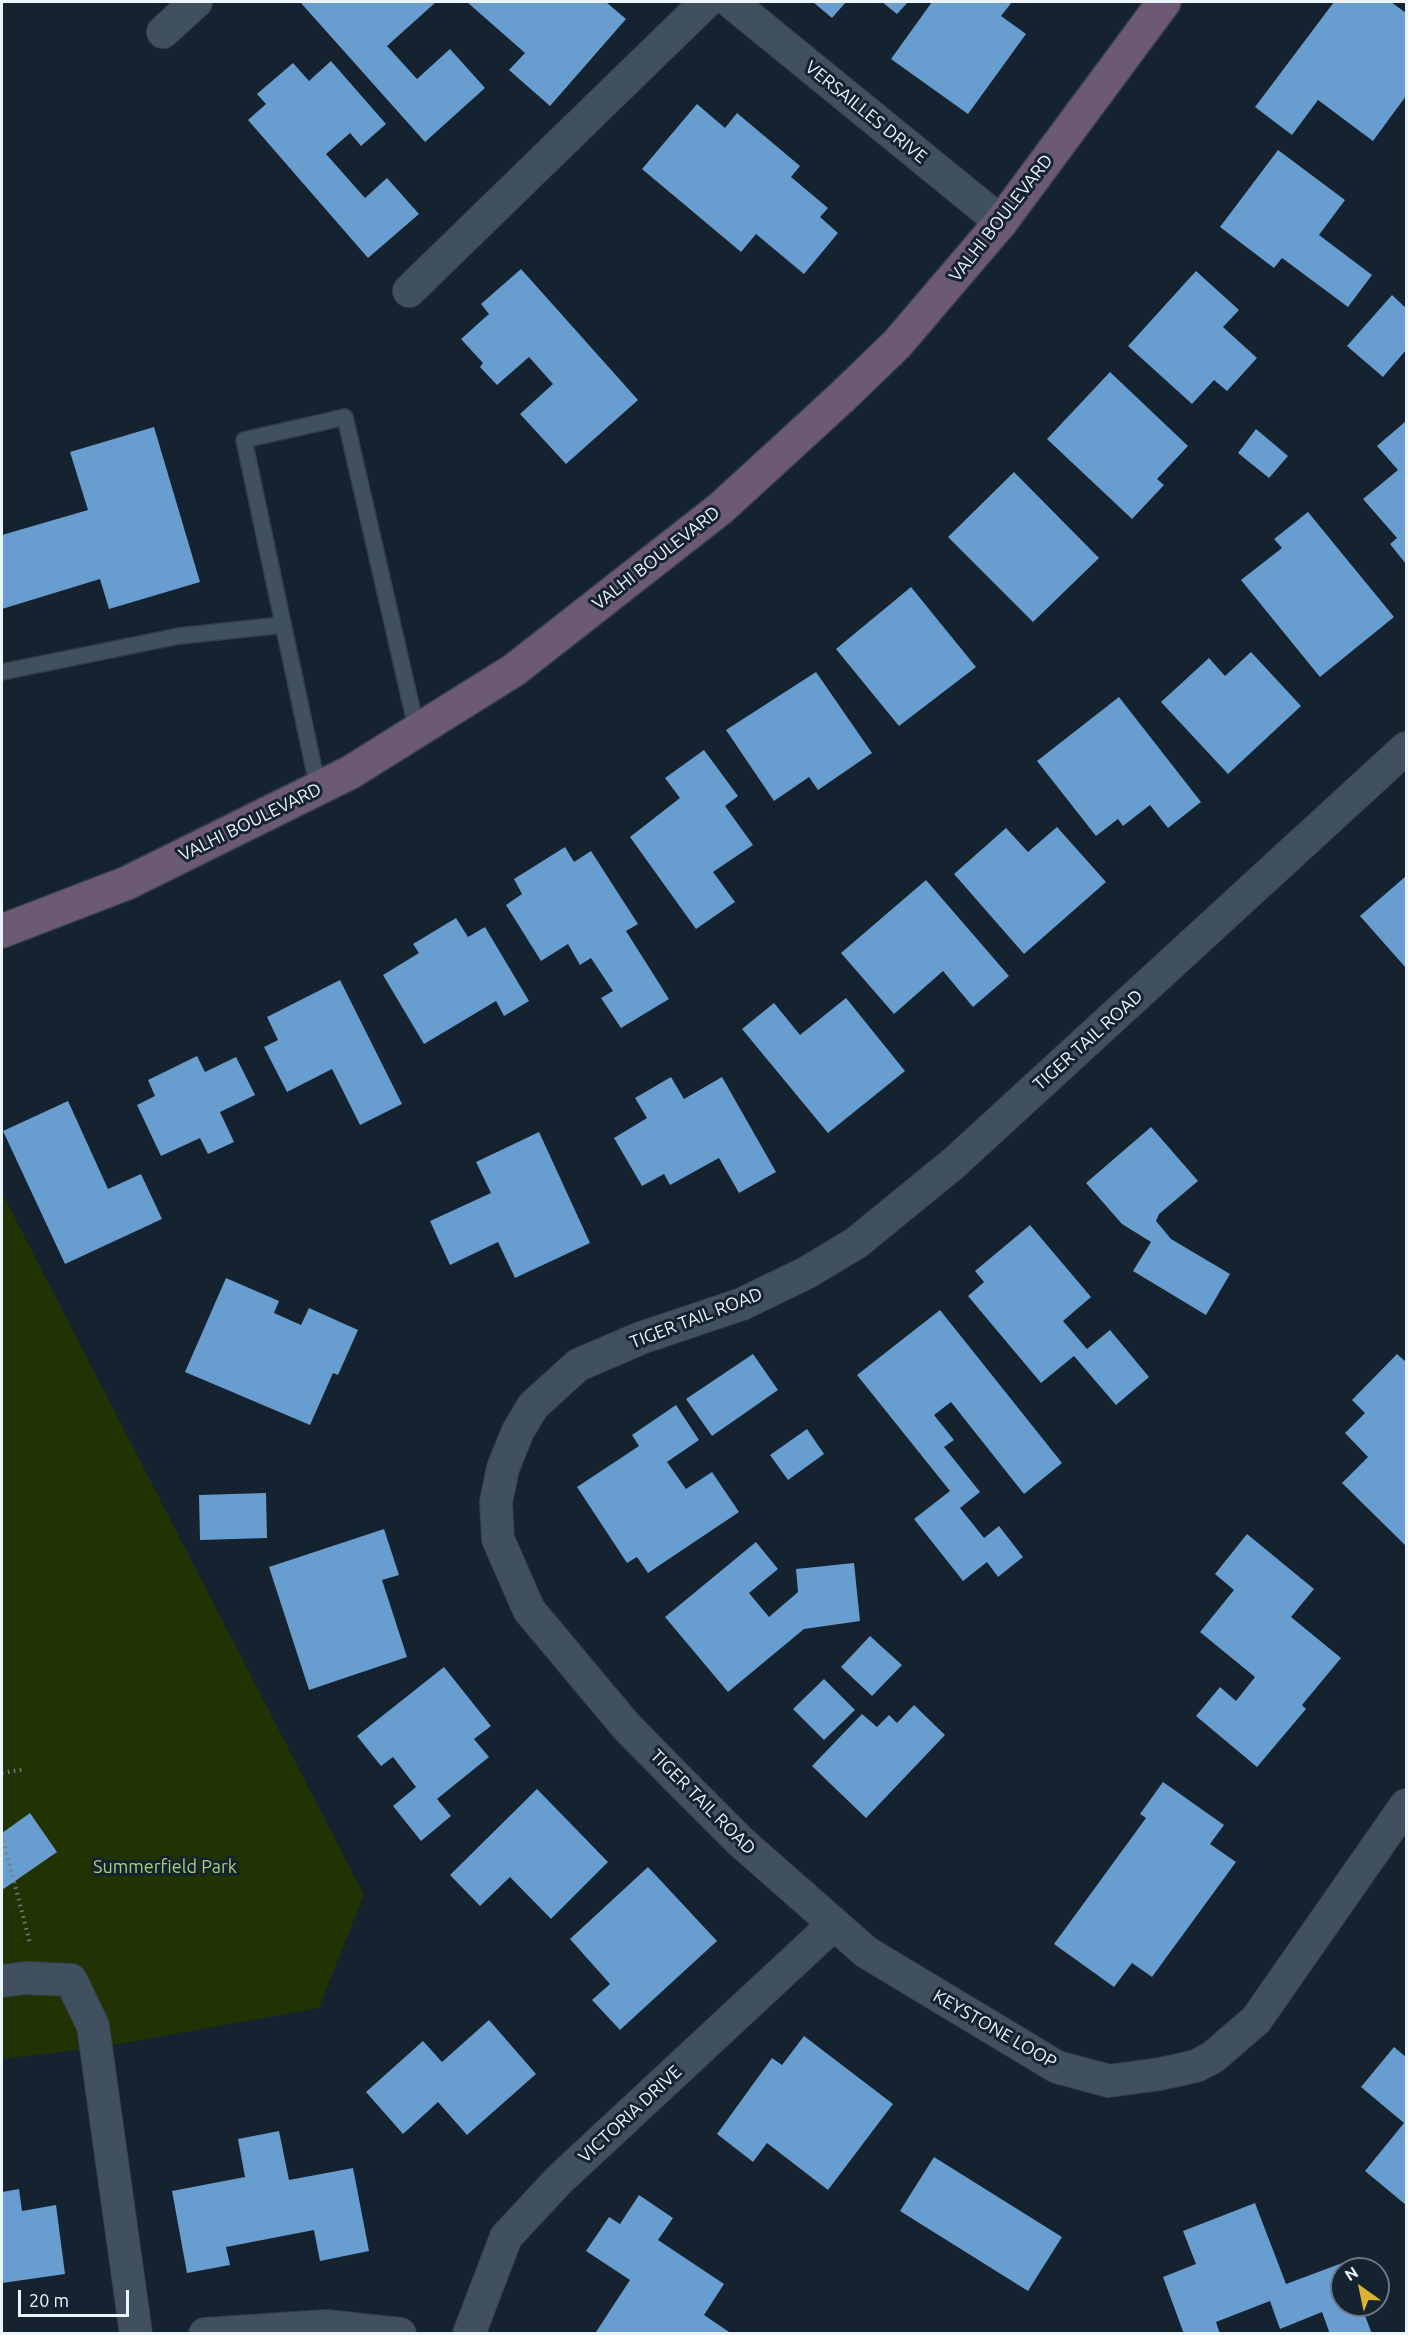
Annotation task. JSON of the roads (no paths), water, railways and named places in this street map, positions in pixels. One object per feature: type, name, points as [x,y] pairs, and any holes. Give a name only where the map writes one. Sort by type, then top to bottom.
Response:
[{"type":"street","points":[[164,32],[196,2]]},
{"type":"street","points":[[409,291],[706,2]]},
{"type":"street","name":"VERSAILLES DRIVE","points":[[731,2],[1001,222]]},
{"type":"street","name":"VALHI BOULEVARD","points":[[2,931],[127,882],[351,772],[514,670],[721,508],[897,344],[1001,222],[1164,2]]},
{"type":"street","name":"TIGER TAIL ROAD","points":[[833,1925],[741,1842],[670,1771],[626,1725],[529,1610],[498,1539],[496,1502],[502,1468],[518,1431],[533,1406],[578,1365],[641,1338],[742,1304],[806,1274],[856,1243],[954,1163],[1407,748]]},
{"type":"street","name":"KEYSTONE LOOP","points":[[833,1925],[866,1952],[1057,2067],[1109,2081],[1160,2074],[1197,2066],[1213,2056],[1256,2020],[1407,1805]]},
{"type":"street","name":"VICTORIA DRIVE","points":[[469,2334],[506,2237],[559,2180],[833,1925]]},
{"type":"street","points":[[2,1981],[25,1978],[71,1980],[93,2026],[136,2334]]},
{"type":"street","points":[[205,2334],[326,2326],[400,2334]]},
{"type":"lane","points":[[318,788],[244,440],[345,417],[417,730]]},
{"type":"lane","points":[[2,672],[179,636],[283,625]]},
{"type":"park label","name":"Summerfield Park","points":[[165,1867]]}]
